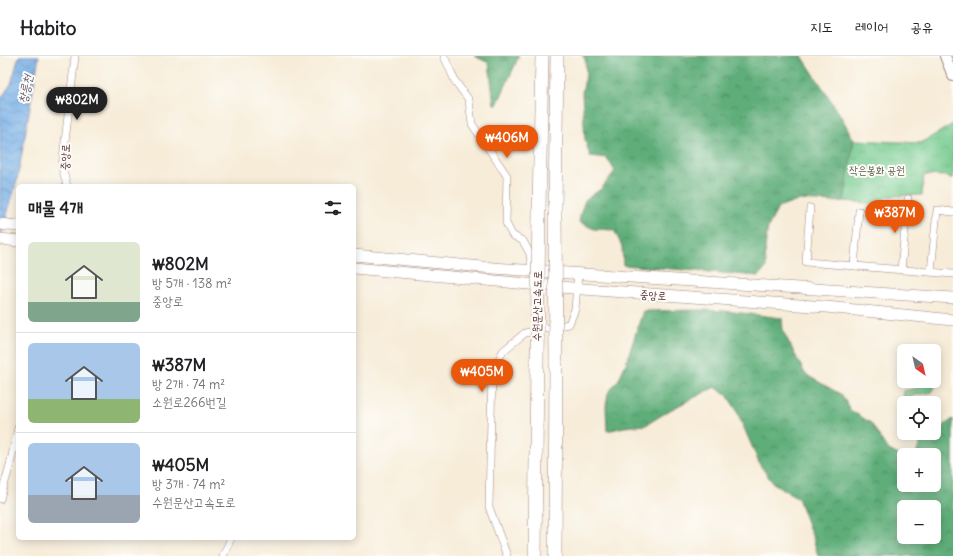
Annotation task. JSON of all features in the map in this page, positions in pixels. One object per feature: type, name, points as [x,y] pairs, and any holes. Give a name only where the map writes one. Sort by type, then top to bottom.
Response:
[{"type":"highway","name":"수원문산고속도로","points":[[534,556],[542,56]]},
{"type":"highway","name":"수원문산고속도로","points":[[555,556],[555,211],[557,56]]},
{"type":"main road","points":[[945,56],[952,72]]},
{"type":"main road","points":[[0,224],[16,226]]},
{"type":"main road","points":[[0,239],[16,241]]},
{"type":"main road","name":"중앙로","points":[[356,255],[532,271],[953,298]]},
{"type":"main road","name":"중앙로","points":[[356,268],[577,289],[826,307],[953,320]]},
{"type":"street","name":"중앙로","points":[[66,184],[62,167],[75,56]]},
{"type":"street","points":[[444,56],[455,81],[469,100],[472,124],[507,176],[506,223],[512,235],[523,242],[530,254],[532,271]]},
{"type":"street","points":[[902,270],[908,199]]},
{"type":"street","points":[[810,208],[806,262],[953,274]]},
{"type":"street","points":[[931,272],[937,210],[953,212]]},
{"type":"street","points":[[854,266],[859,211]]},
{"type":"street","points":[[507,556],[489,507],[492,374],[503,351],[525,332],[569,324],[575,309],[578,274]]},
{"type":"street","points":[[0,499],[16,437]]},
{"type":"street","points":[[224,556],[230,540]]},
{"type":"green space","points":[[474,56],[519,56],[497,105],[494,104],[489,63]]},
{"type":"green space","points":[[582,56],[802,56],[839,113],[854,140],[844,201],[834,202],[800,200],[778,208],[768,227],[765,248],[766,268],[759,276],[623,265],[622,246],[614,230],[594,229],[579,222],[585,200],[601,189],[615,171],[607,158],[590,156],[585,140],[582,93],[586,74],[585,58]]},
{"type":"green space","name":"작은봉화 공원","points":[[953,124],[953,178],[949,178],[949,176],[924,175],[922,195],[887,196],[877,204],[844,201],[854,140],[921,143]]},
{"type":"green space","points":[[643,311],[725,311],[782,318],[783,331],[805,374],[842,395],[850,410],[871,423],[887,449],[897,454],[897,492],[941,492],[941,448],[918,448],[920,442],[923,440],[941,440],[941,427],[953,419],[953,556],[818,556],[798,498],[773,483],[760,465],[736,409],[727,395],[715,387],[670,410],[646,425],[624,427],[607,431],[606,406],[608,393],[618,381],[626,363]]},
{"type":"green space","points":[[916,388],[934,388],[932,392],[913,396],[903,396],[904,391]]},
{"type":"water","name":"창릉천","points":[[19,56],[39,56],[17,181],[0,239],[0,100],[11,84]]}]
